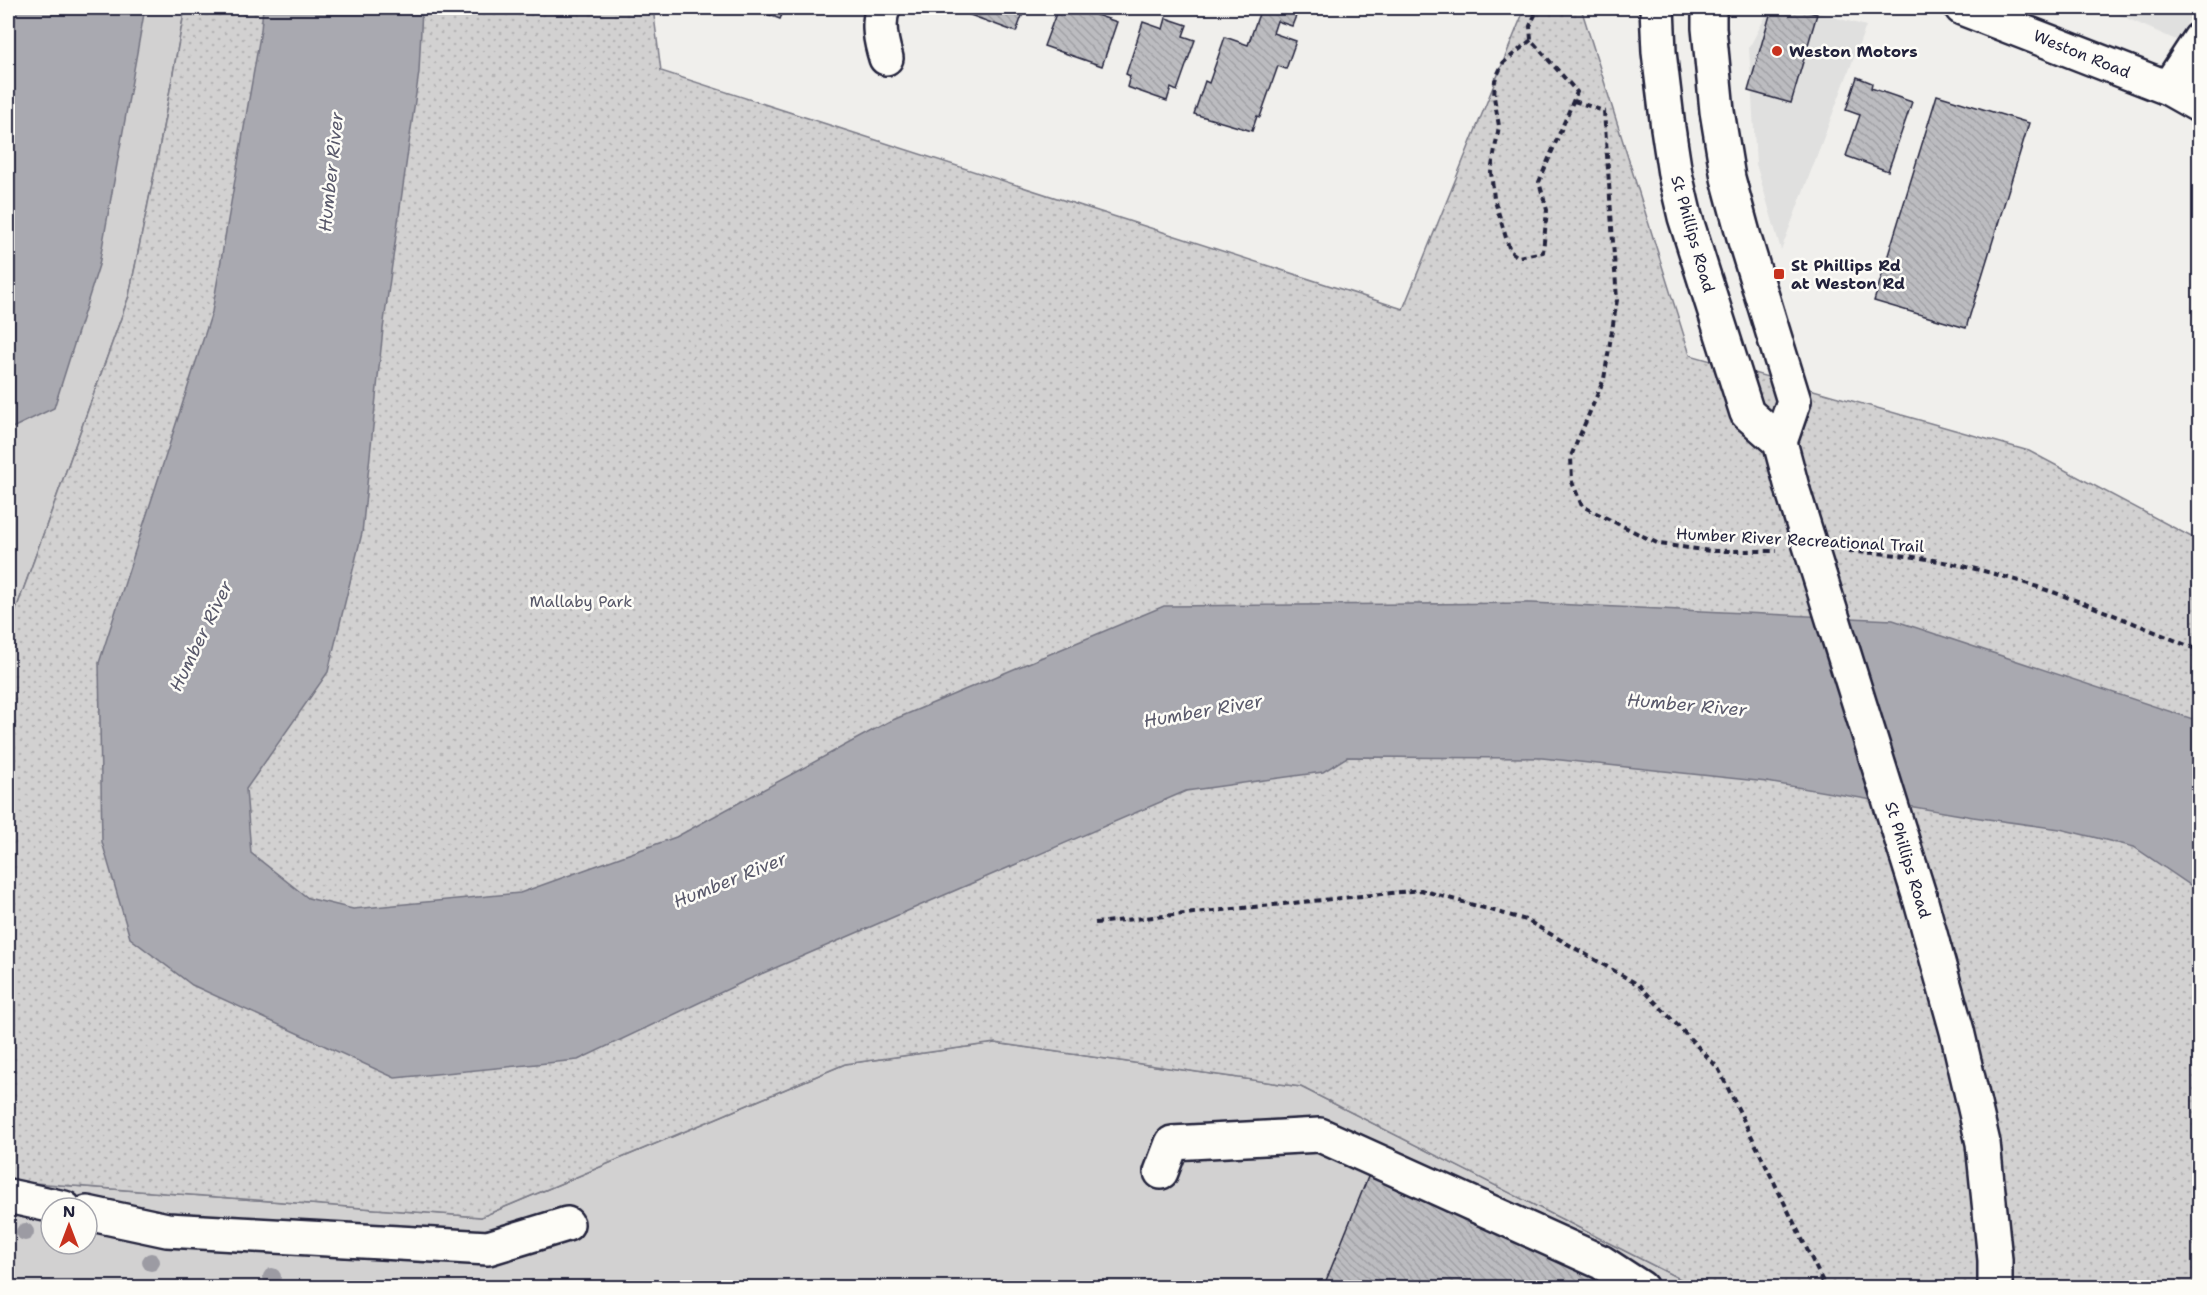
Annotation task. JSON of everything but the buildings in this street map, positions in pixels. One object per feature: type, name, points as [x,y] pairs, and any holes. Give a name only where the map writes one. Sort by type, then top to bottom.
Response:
[{"type":"main road","points":[[883,8],[880,14],[880,41],[886,58]]},
{"type":"main road","name":"St Phillips Road","points":[[1657,8],[1659,52],[1668,128],[1675,174],[1686,217],[1747,413],[1780,442],[1920,898],[1957,1031],[1983,1143],[1995,1260],[1995,1287]]},
{"type":"main road","points":[[1709,8],[1717,111],[1728,178],[1794,401],[1780,442]]},
{"type":"main road","name":"Weston Road","points":[[1962,8],[2168,88],[2199,106]]},
{"type":"main road","points":[[2168,88],[2199,39]]},
{"type":"main road","points":[[1161,1172],[1172,1143],[1320,1135],[1601,1262],[1641,1287]]},
{"type":"main road","points":[[8,1196],[39,1203]]},
{"type":"main road","points":[[99,1216],[167,1230],[488,1248],[567,1224]]},
{"type":"path","points":[[1531,40],[1503,63],[1495,80],[1494,97],[1499,126],[1491,172],[1494,198],[1510,251],[1518,257],[1543,252],[1547,210],[1539,182],[1577,93],[1531,40],[1530,26],[1538,8]]},
{"type":"path","name":"Humber River Recreational Trail","points":[[1574,101],[1604,111],[1617,300],[1604,379],[1571,456],[1572,482],[1582,506],[1659,544],[1711,551],[1781,551]]},
{"type":"path","name":"Humber River Recreational Trail","points":[[1839,552],[1919,557],[1992,571],[2081,602],[2199,651]]},
{"type":"path","points":[[1095,923],[1421,890],[1526,920],[1639,986],[1718,1068],[1826,1287]]},
{"type":"shaded area","points":[[1770,8],[1801,8],[1866,26],[1781,250],[1756,164],[1749,48]]},
{"type":"shaded area","points":[[2104,8],[2197,8],[2176,40]]},
{"type":"green space","points":[[8,8],[185,8],[129,296],[8,632]]},
{"type":"green space","name":"Mallaby Park","points":[[185,8],[653,8],[661,71],[1403,309],[1525,8],[1581,8],[1690,355],[2029,451],[2199,541],[2199,1287],[1696,1287],[1301,1087],[995,1043],[845,1064],[481,1217],[8,1181],[8,632],[129,296]]},
{"type":"green space","points":[[995,1043],[1301,1087],[1696,1287],[8,1287],[8,1181],[481,1217],[845,1064]]},
{"type":"water","points":[[8,8],[145,8],[99,265],[54,408],[8,430]]},
{"type":"water","name":"Humber River","points":[[263,8],[422,8],[419,72],[383,329],[362,533],[328,672],[246,789],[251,853],[308,898],[353,909],[520,893],[676,837],[888,722],[1164,606],[1532,603],[1893,620],[2199,721],[2199,891],[2134,847],[2060,829],[1973,817],[1767,782],[1542,758],[1347,757],[1323,772],[1186,791],[745,981],[578,1060],[395,1078],[192,985],[130,938],[102,842],[99,663],[212,312]]},
{"type":"place","name":"Weston Motors","points":[[1777,51]]},
{"type":"place","name":"St Phillips Rd at Weston Rd","points":[[1779,274]]}]
